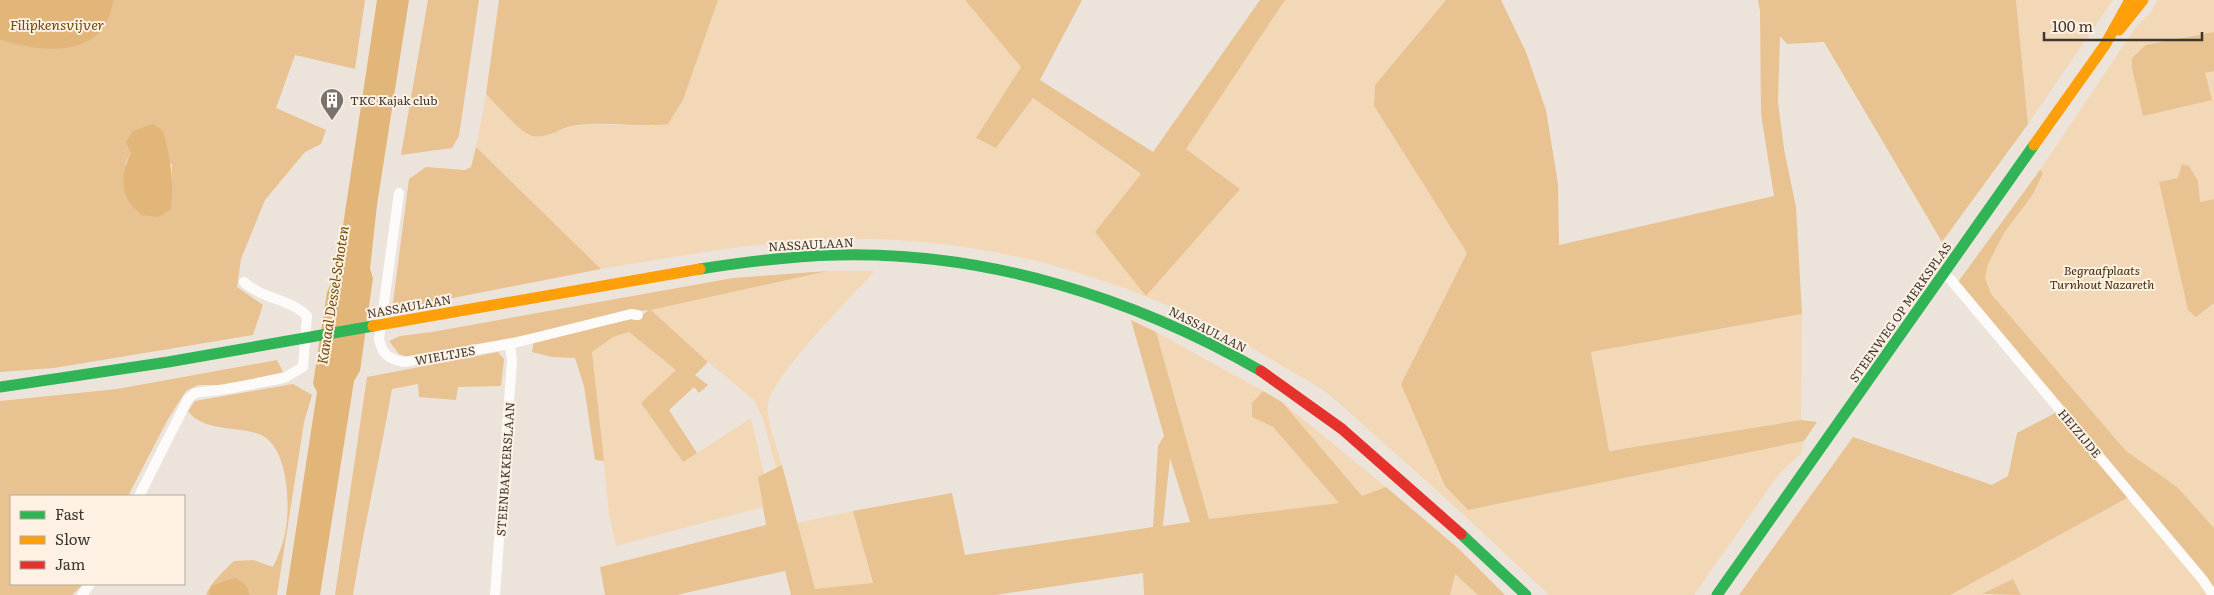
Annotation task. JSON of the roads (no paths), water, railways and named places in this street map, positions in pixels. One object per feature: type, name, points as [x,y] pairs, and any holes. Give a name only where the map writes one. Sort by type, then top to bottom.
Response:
[{"type":"main road","name":"STEENWEG OP MERKSPLAS","points":[[2105,45],[2130,0]]},
{"type":"main road","name":"STEENWEG OP MERKSPLAS","points":[[1717,595],[2105,45],[2144,0]]},
{"type":"main road","name":"NASSAULAAN","points":[[1,386],[107,372],[602,284],[781,258],[838,255],[929,260],[995,269],[1128,306],[1222,348],[1309,405],[1378,460],[1526,595]]},
{"type":"street","name":"WIELTJES","points":[[399,192],[379,340],[381,350],[390,359],[404,362],[510,344],[631,314],[638,315]]},
{"type":"street","name":"HEIZIJDE","points":[[1944,274],[2203,580],[2213,595]]},
{"type":"street","points":[[140,495],[188,399],[195,393],[226,390],[284,378],[303,366],[307,316],[301,309],[252,290],[244,282]]},
{"type":"street","name":"STEENBAKKERSLAAN","points":[[496,595],[512,361],[510,344]]},
{"type":"water","name":"Filipkensvijver","points":[[0,0],[114,0],[103,28],[90,40],[78,45],[52,49],[25,46],[0,40]]},
{"type":"water","name":"Kanaal Dessel-Schoten","points":[[377,0],[409,0],[377,205],[370,269],[373,278],[360,371],[354,381],[320,595],[286,595],[317,392],[313,384],[327,292],[336,272]]},
{"type":"water","points":[[153,124],[163,131],[172,179],[171,209],[158,217],[141,215],[127,199],[124,191],[125,169],[131,153],[126,142],[133,131]]},
{"type":"water","points":[[235,578],[247,587],[250,595],[209,595],[211,586]]},
{"type":"place","name":"TKC Kajak club","points":[[332,121]]},
{"type":"park label","name":"Begraafplaats Turnhout Nazareth","points":[[2102,277]]}]
